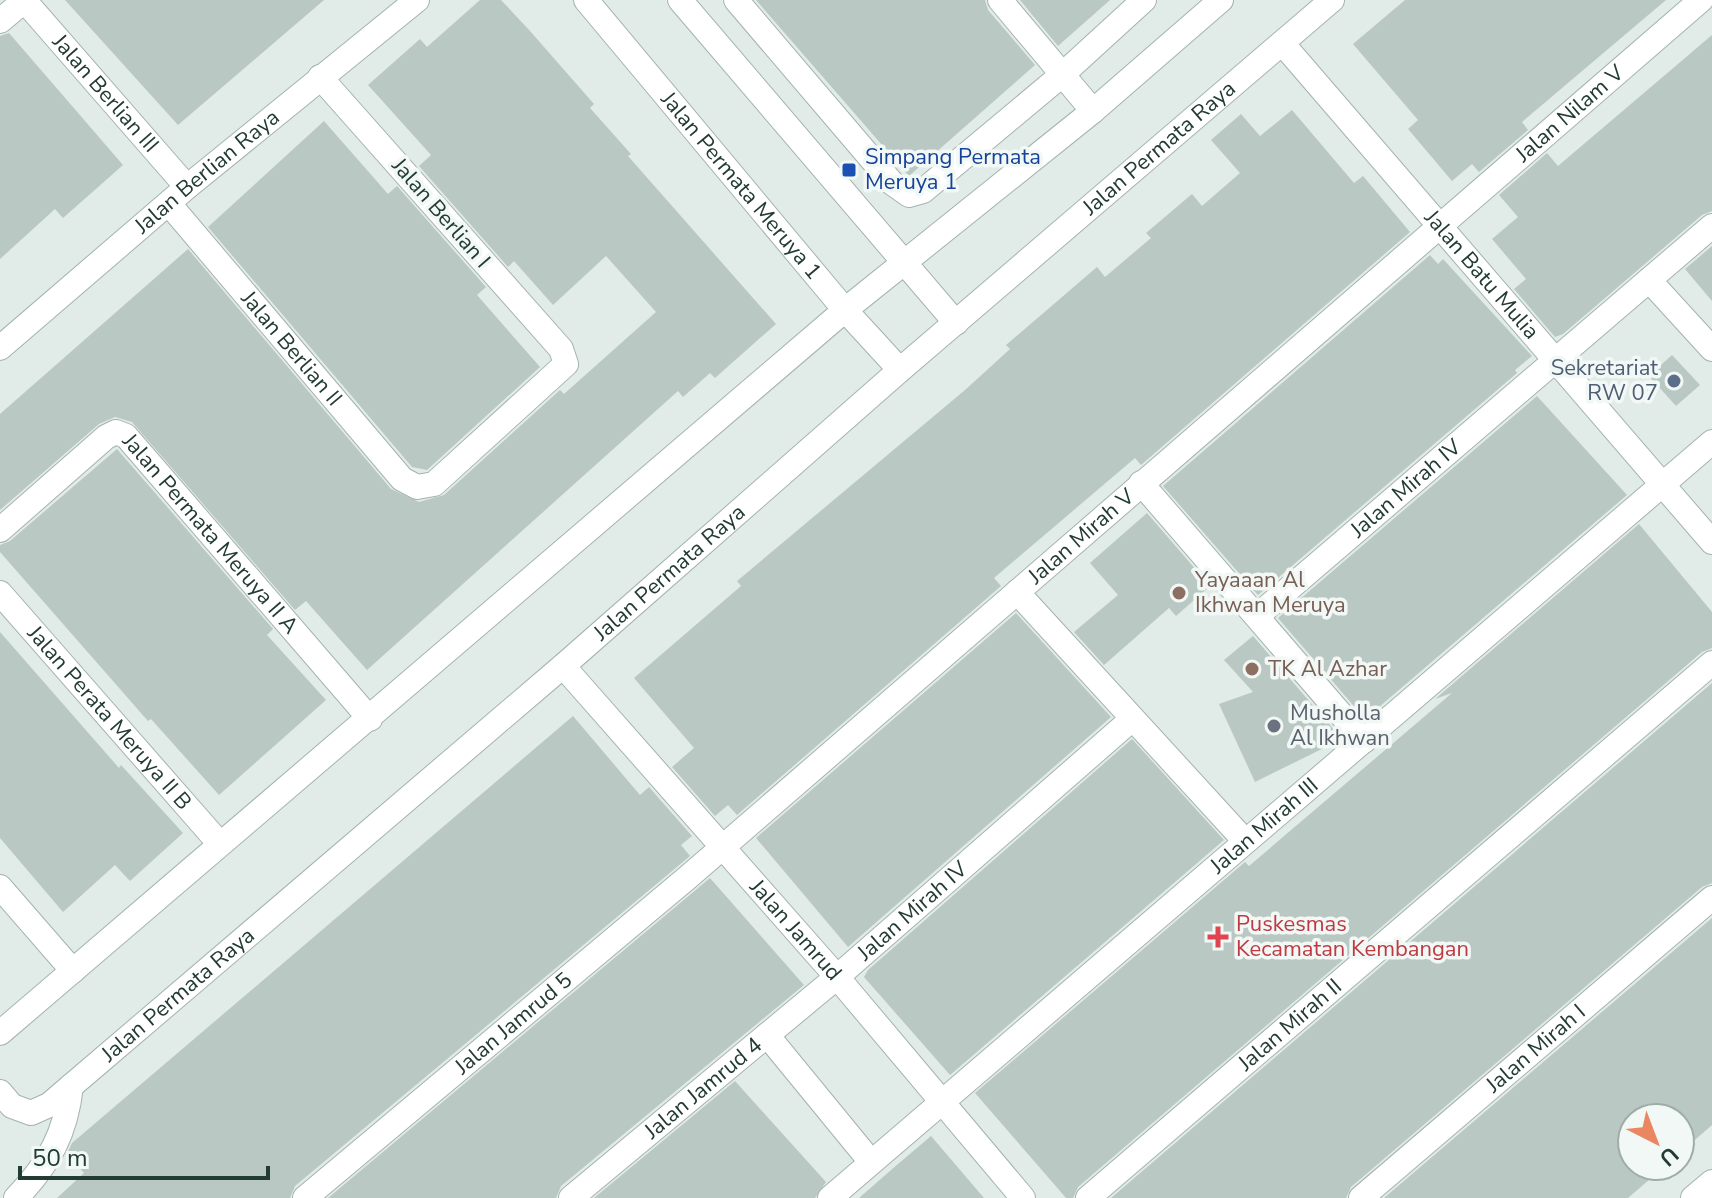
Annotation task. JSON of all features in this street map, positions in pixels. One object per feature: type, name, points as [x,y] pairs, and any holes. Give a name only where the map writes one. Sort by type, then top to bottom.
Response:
[{"type":"street","points":[[0,21],[24,0]]},
{"type":"street","name":"Jalan Berlian III","points":[[24,0],[178,196]]},
{"type":"street","name":"Jalan Berlian Raya","points":[[0,348],[320,77],[417,0]]},
{"type":"street","name":"Jalan Permata Meruya 1","points":[[586,0],[845,310],[900,370]]},
{"type":"street","points":[[680,0],[956,323]]},
{"type":"street","points":[[736,0],[892,183],[909,195],[923,191],[1063,74],[1144,0]]},
{"type":"street","points":[[1000,0],[1093,111]]},
{"type":"street","points":[[0,1033],[845,310],[1093,111],[1221,0]]},
{"type":"street","name":"Jalan Permata Raya","points":[[0,1092],[12,1106],[31,1113],[49,1105],[563,666],[900,370],[1332,0]]},
{"type":"street","name":"Jalan Nilam V","points":[[1440,228],[1701,0]]},
{"type":"street","name":"Jalan Batu Mulia","points":[[1282,43],[1712,542]]},
{"type":"street","name":"Jalan Berlian I","points":[[320,77],[561,349],[566,364],[556,377],[434,484],[417,487]]},
{"type":"street","name":"Jalan Berlian II","points":[[178,196],[402,479],[417,487]]},
{"type":"street","name":"Jalan Mirah IV","points":[[1257,616],[1712,226]]},
{"type":"street","name":"Jalan Mirah V","points":[[722,847],[1440,228]]},
{"type":"street","points":[[1649,280],[1712,349]]},
{"type":"street","name":"Jalan Permata Meruya II A","points":[[0,530],[106,437],[116,432],[126,436],[370,719]]},
{"type":"street","name":"Jalan Mirah III","points":[[830,1198],[1712,442]]},
{"type":"street","points":[[1141,483],[1364,741]]},
{"type":"street","points":[[1017,592],[1245,841]]},
{"type":"street","name":"Jalan Perata Meruya II B","points":[[0,593],[220,844]]},
{"type":"street","name":"Jalan Mirah II","points":[[1088,1198],[1712,663]]},
{"type":"street","name":"Jalan Jamrud","points":[[563,666],[837,977],[1023,1198]]},
{"type":"street","name":"Jalan Mirah IV","points":[[837,977],[1131,720]]},
{"type":"street","name":"Jalan Jamrud 5","points":[[305,1198],[722,847]]},
{"type":"street","points":[[0,887],[73,971]]},
{"type":"street","name":"Jalan Mirah I","points":[[1361,1198],[1712,898]]},
{"type":"street","name":"Jalan Jamrud 4","points":[[571,1198],[837,977]]},
{"type":"street","points":[[767,1035],[871,1162]]},
{"type":"street","points":[[16,1198],[37,1176],[57,1145],[65,1127],[71,1086]]},
{"type":"street","points":[[1693,1198],[1712,1182]]},
{"type":"building","points":[[65,0],[324,0],[178,125]]},
{"type":"building","points":[[480,0],[501,0],[530,31],[594,104],[590,108],[631,154],[628,156],[776,324],[715,378],[710,373],[683,397],[678,391],[367,670],[306,601],[295,610],[132,422],[115,417],[99,424],[0,510],[0,414],[188,249],[391,489],[419,502],[444,495],[560,390],[564,394],[656,312],[606,256],[553,305],[514,261],[508,267],[419,166],[431,155],[368,85],[420,39],[427,47]]},
{"type":"building","points":[[756,0],[985,0],[988,10],[1035,65],[909,176]]},
{"type":"building","points":[[1020,0],[1110,0],[1058,46]]},
{"type":"building","points":[[1405,0],[1666,0],[1522,122],[1528,130],[1479,172],[1472,164],[1452,181],[1408,129],[1418,120],[1353,44]]},
{"type":"building","points":[[9,33],[123,165],[63,218],[55,209],[0,259],[0,36]]},
{"type":"building","points":[[1712,35],[1712,211],[1702,215],[1563,334],[1555,337],[1514,289],[1526,279],[1492,239],[1518,217],[1499,195],[1547,153],[1558,166]]},
{"type":"building","points":[[1292,110],[1354,183],[1363,176],[1410,232],[1141,465],[1135,458],[994,578],[1001,586],[737,815],[728,805],[715,816],[672,767],[694,748],[634,678],[741,586],[737,581],[965,390],[1010,349],[1006,345],[1097,267],[1105,277],[1151,238],[1146,233],[1192,194],[1202,206],[1240,173],[1211,140],[1241,114],[1260,136]]},
{"type":"building","points":[[324,121],[388,194],[397,186],[486,287],[477,295],[540,367],[427,470],[412,467],[208,227]]},
{"type":"building","points":[[1712,246],[1712,301],[1685,269]]},
{"type":"building","points":[[1430,255],[1438,264],[1443,259],[1532,356],[1515,370],[1517,373],[1258,595],[1163,486]]},
{"type":"building","name":"Sekretariat RW 07","points":[[1672,355],[1700,385],[1676,406],[1649,376]]},
{"type":"building","points":[[1537,396],[1627,495],[1365,719],[1278,618]]},
{"type":"building","points":[[117,449],[273,629],[267,635],[326,700],[219,795],[151,719],[148,721],[0,552],[0,545],[10,541]]},
{"type":"building","name":"Yayaaan Al Ikhwan Meruya","points":[[1147,513],[1210,586],[1176,616],[1169,608],[1104,665],[1074,632],[1118,595],[1090,563]]},
{"type":"building","points":[[1639,524],[1712,612],[1712,648],[1702,652],[1078,1187],[1073,1198],[1066,1198],[975,1093],[1245,862],[1249,866],[1452,693],[1435,699]]},
{"type":"building","points":[[1016,613],[1111,717],[848,947],[756,838]]},
{"type":"building","points":[[0,632],[119,768],[121,765],[183,833],[130,881],[115,865],[63,912],[0,838]]},
{"type":"building","name":"Musholla Al Ikhwan","points":[[1253,636],[1342,739],[1255,782],[1219,704],[1253,692],[1224,660]]},
{"type":"building","points":[[1712,683],[1712,883],[1702,887],[1351,1187],[1346,1198],[1111,1198]]},
{"type":"building","points":[[573,716],[640,795],[649,787],[692,836],[681,845],[690,856],[295,1186],[290,1198],[57,1198],[84,1173],[67,1154],[72,1143]]},
{"type":"building","points":[[1132,739],[1224,840],[950,1075],[864,977],[868,970]]},
{"type":"building","points":[[710,878],[804,985],[561,1186],[556,1198],[328,1198]]},
{"type":"building","points":[[1712,918],[1712,1125],[1696,1139],[1696,1102],[1616,1102],[1616,1182],[1646,1182],[1628,1198],[1384,1198]]},
{"type":"building","points":[[735,1081],[826,1182],[815,1198],[594,1198]]},
{"type":"building","points":[[931,1136],[984,1198],[859,1198],[898,1164]]},
{"type":"place","name":"Simpang Permata Meruya 1","points":[[849,170]]},
{"type":"place","name":"Sekretariat RW 07","points":[[1674,381]]},
{"type":"place","name":"Yayaaan Al Ikhwan Meruya","points":[[1179,593]]},
{"type":"place","name":"TK Al Azhar","points":[[1252,669]]},
{"type":"place","name":"Musholla Al Ikhwan","points":[[1274,726]]},
{"type":"place","name":"Puskesmas Kecamatan Kembangan","points":[[1218,937]]}]
